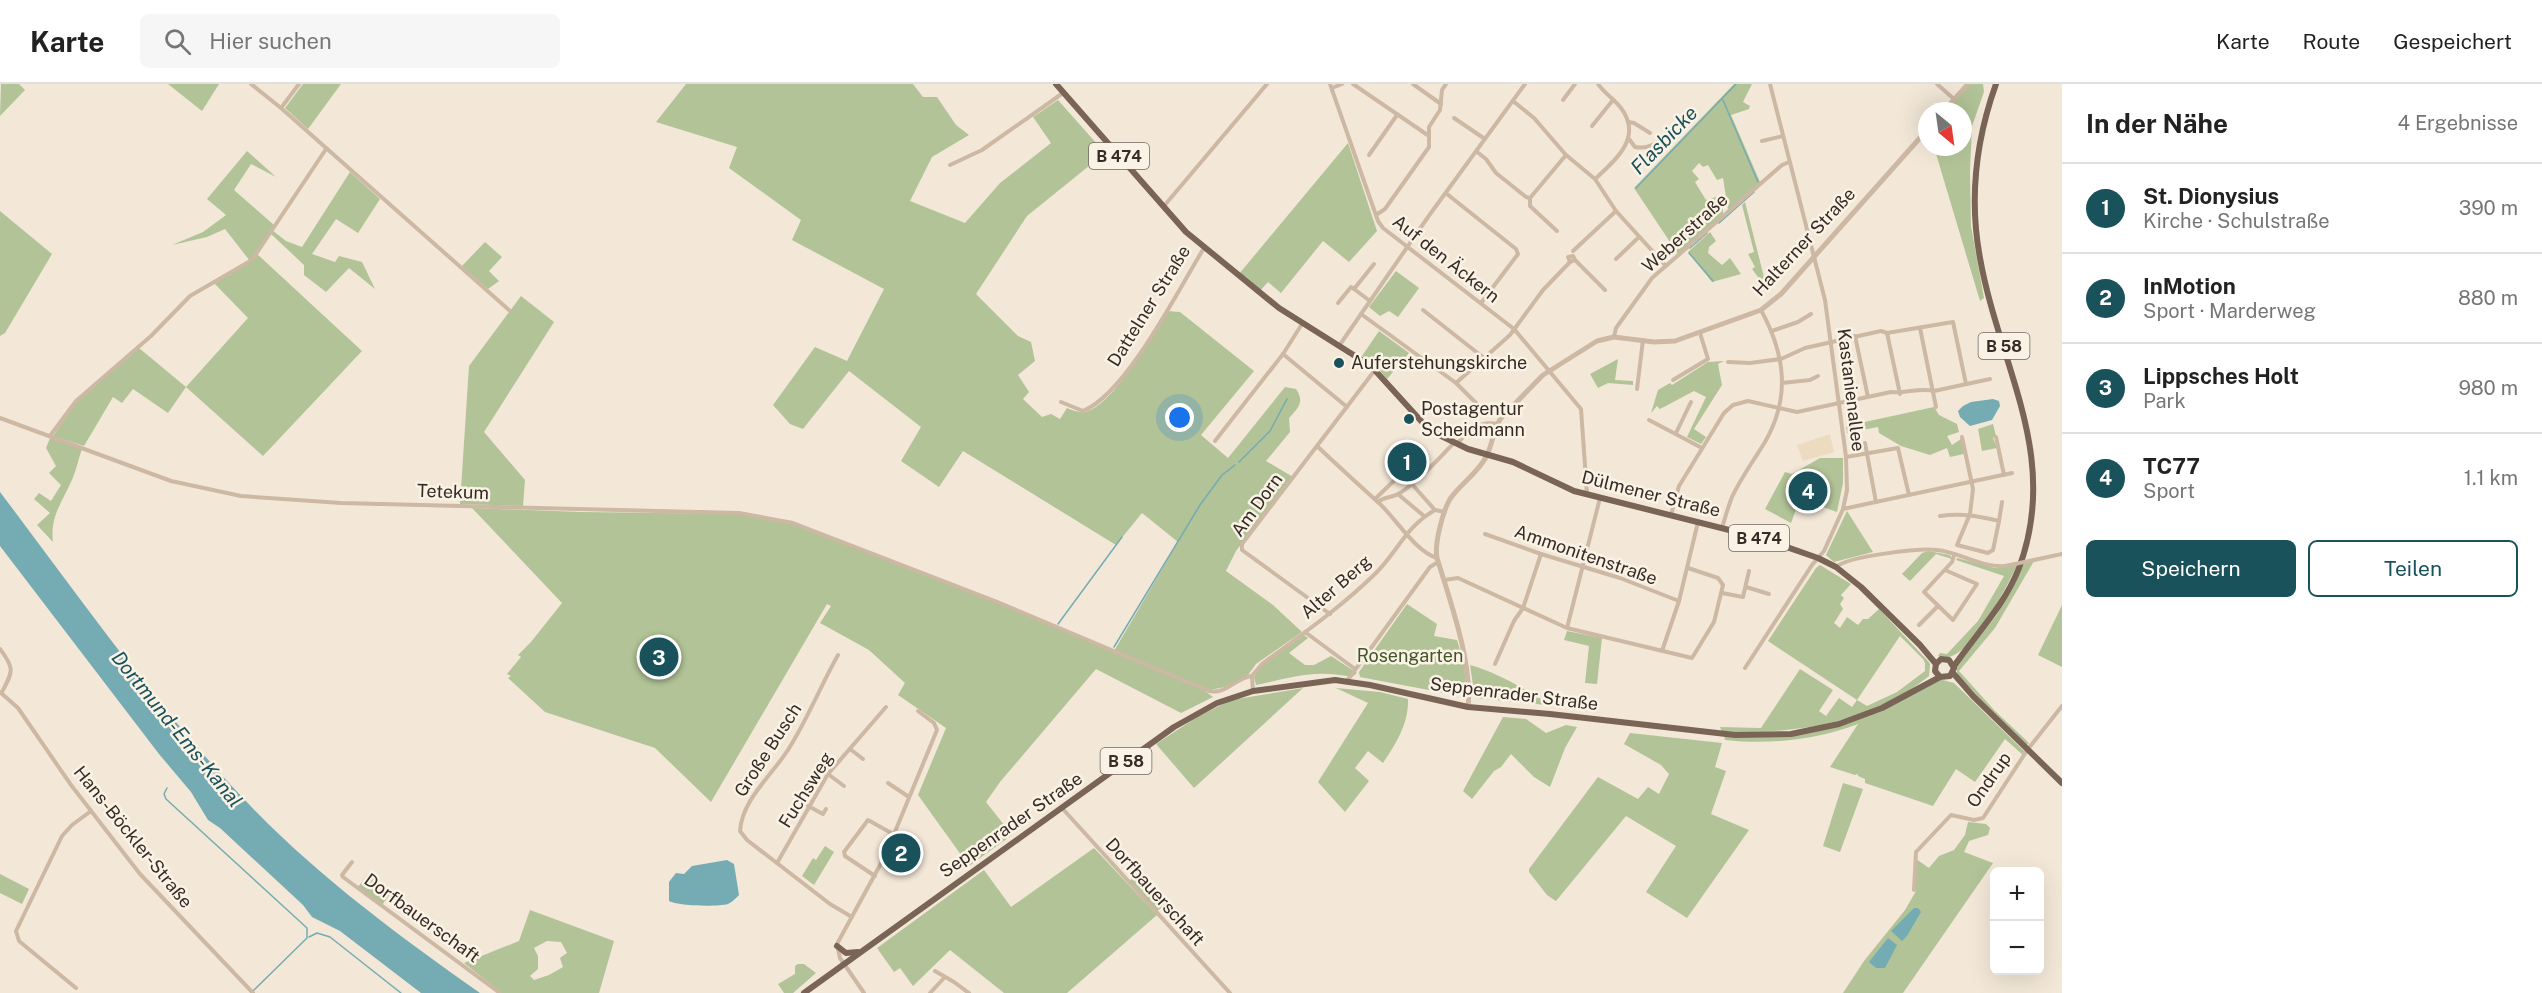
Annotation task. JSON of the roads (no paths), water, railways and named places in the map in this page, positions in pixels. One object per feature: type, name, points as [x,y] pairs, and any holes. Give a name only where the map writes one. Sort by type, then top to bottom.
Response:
[{"type":"main road","name":"Dattelner Straße","points":[[1056,84],[1163,206],[1204,248],[1302,324],[1375,370],[1428,428],[1456,443],[1487,454]]},
{"type":"main road","name":"B 58","points":[[1951,669],[1975,640],[2004,598],[2019,568],[2030,527],[2034,493],[2034,466],[2027,422],[1984,279],[1975,224],[1974,195],[1979,147],[1996,84]]},
{"type":"main road","name":"Dülmener Straße","points":[[1487,454],[1513,462],[1600,498],[1783,544],[1818,558],[1836,567],[1861,587],[1937,665]]},
{"type":"main road","name":"Seppenrader Straße","points":[[1913,692],[1937,665]]},
{"type":"main road","points":[[1951,669],[1940,677],[1937,665],[1951,669],[1973,696],[2062,783]]},
{"type":"main road","name":"Seppenrader Straße","points":[[804,993],[1195,714],[1217,703],[1253,691],[1312,682],[1348,680],[1468,707],[1724,734],[1765,735],[1791,734],[1839,724],[1882,708],[1940,677]]},
{"type":"main road","points":[[837,946],[846,953],[861,952]]},
{"type":"street","points":[[251,84],[509,310]]},
{"type":"street","points":[[281,108],[299,84]]},
{"type":"street","points":[[1163,206],[1267,84]]},
{"type":"street","points":[[1331,86],[1342,84]]},
{"type":"street","points":[[1353,84],[1429,136]]},
{"type":"street","points":[[1413,84],[1441,104]]},
{"type":"street","points":[[1376,215],[1385,209],[1429,147],[1429,127],[1440,110],[1442,90],[1446,84]]},
{"type":"street","points":[[1339,346],[1428,217],[1525,84]]},
{"type":"street","points":[[1563,100],[1575,84]]},
{"type":"street","points":[[1598,84],[1620,107],[1628,122],[1629,139],[1623,152]]},
{"type":"street","name":"Kastanienallee","points":[[1745,668],[1818,558],[1843,509],[1847,490],[1846,457],[1825,300],[1770,84]]},
{"type":"street","points":[[1937,84],[1955,99]]},
{"type":"street","points":[[1952,102],[1968,84]]},
{"type":"street","name":"Auf den Äckern","points":[[1331,86],[1376,215],[1383,228],[1514,330],[1550,370],[1582,412],[1587,493]]},
{"type":"street","points":[[950,165],[982,150],[1064,93]]},
{"type":"street","points":[[1592,126],[1613,100]]},
{"type":"street","points":[[1513,101],[1534,118],[1566,155],[1595,178],[1616,211],[1666,266]]},
{"type":"street","points":[[1369,155],[1397,115]]},
{"type":"street","points":[[1595,178],[1623,152],[1635,147],[1644,148],[1659,141],[1682,117]]},
{"type":"street","points":[[1454,118],[1485,139]]},
{"type":"street","points":[[1628,122],[1650,133]]},
{"type":"street","points":[[1762,141],[1783,136]]},
{"type":"street","points":[[1629,139],[1635,147]]},
{"type":"street","name":"Halterner Straße","points":[[1438,560],[1436,546],[1449,500],[1479,469],[1487,454],[1497,424],[1550,370],[1598,341],[1614,337],[1670,341],[1700,333],[1761,310],[1781,294],[1918,140]]},
{"type":"street","points":[[50,436],[76,401],[152,336],[190,296],[252,260],[326,149]]},
{"type":"street","points":[[1477,152],[1486,159],[1496,173],[1530,198]]},
{"type":"street","points":[[1557,231],[1530,206],[1530,198],[1566,155]]},
{"type":"street","name":"Weberstraße","points":[[1614,337],[1616,328],[1649,282],[1782,165],[1789,162]]},
{"type":"street","points":[[1447,194],[1481,219],[1516,249],[1518,254],[1481,303]]},
{"type":"street","points":[[1574,251],[1616,211]]},
{"type":"street","points":[[1616,259],[1639,237]]},
{"type":"street","name":"Dattelner Straße","points":[[1061,402],[1083,411],[1100,403],[1137,358],[1204,248]]},
{"type":"street","points":[[1456,384],[1514,330],[1543,291],[1572,261],[1605,290]]},
{"type":"street","points":[[1354,289],[1374,264]]},
{"type":"street","points":[[1338,303],[1351,287],[1370,301]]},
{"type":"street","points":[[1423,310],[1484,358]]},
{"type":"street","points":[[1722,528],[1735,491],[1766,441],[1778,408],[1782,383],[1781,359],[1772,331],[1761,310]]},
{"type":"street","points":[[1361,314],[1456,384],[1481,408]]},
{"type":"street","points":[[1772,331],[1798,322],[1811,314]]},
{"type":"street","points":[[1728,362],[1750,363],[1781,359],[1804,348],[1855,336],[1953,322],[1966,384]]},
{"type":"street","points":[[1215,441],[1283,354],[1302,324]]},
{"type":"street","points":[[1920,328],[1936,407]]},
{"type":"street","points":[[1673,380],[1708,359],[1700,333]]},
{"type":"street","points":[[1887,333],[1900,394]]},
{"type":"street","points":[[1855,336],[1868,397]]},
{"type":"street","points":[[1637,389],[1643,340]]},
{"type":"street","points":[[1283,354],[1347,407]]},
{"type":"street","points":[[1375,370],[1317,447],[1377,501],[1402,526],[1406,534],[1438,560],[1466,661],[1470,682],[1468,707]]},
{"type":"street","points":[[1782,383],[1806,381],[1818,376]]},
{"type":"street","points":[[1671,516],[1679,486],[1724,413],[1733,405],[1748,401],[1797,412],[1891,392],[1900,394],[1926,389],[1934,391],[1990,379]]},
{"type":"street","points":[[1676,433],[1691,402]]},
{"type":"street","name":"Tetekum","points":[[0,418],[171,481],[241,496],[341,503],[739,513],[793,523],[996,602],[1209,691],[1220,692],[1239,679],[1252,676]]},
{"type":"street","points":[[1649,420],[1702,448]]},
{"type":"street","points":[[1377,501],[1386,496],[1399,495],[1472,429],[1488,423],[1497,424]]},
{"type":"street","points":[[1962,437],[1972,481],[1970,514],[1958,545],[1991,552],[2000,521],[2002,502]]},
{"type":"street","points":[[1996,437],[2004,475]]},
{"type":"street","points":[[1865,443],[1876,502]]},
{"type":"street","name":"Am Dorn","points":[[1317,447],[1241,548],[1330,614]]},
{"type":"street","points":[[1846,457],[1898,448],[1909,495]]},
{"type":"street","points":[[1843,509],[2012,473]]},
{"type":"street","points":[[1377,501],[1401,474],[1412,483],[1434,510],[1445,513]]},
{"type":"street","points":[[1399,495],[1424,516]]},
{"type":"street","points":[[1567,628],[1600,498]]},
{"type":"street","name":"Alter Berg","points":[[1252,676],[1262,664],[1330,614],[1377,572],[1406,534],[1424,516],[1434,510]]},
{"type":"street","points":[[1940,516],[1970,514],[2000,521]]},
{"type":"street","points":[[1662,651],[1679,601],[1698,522]]},
{"type":"street","name":"Ammonitenstraße","points":[[1485,534],[1620,578],[1679,601]]},
{"type":"street","points":[[1836,567],[1854,559],[1877,555],[1936,550],[2005,566],[2062,554]]},
{"type":"street","points":[[1495,664],[1514,621],[1523,608],[1541,554]]},
{"type":"street","points":[[1946,570],[1977,584],[1953,620],[1924,592],[1953,562],[1954,555]]},
{"type":"street","points":[[1348,680],[1430,567],[1438,560]]},
{"type":"street","points":[[1444,580],[1458,578],[1567,628],[1692,658],[1714,622],[1723,585],[1720,580],[1688,568]]},
{"type":"street","points":[[1722,593],[1743,597],[1749,571]]},
{"type":"street","points":[[1746,587],[1769,594]]},
{"type":"street","points":[[1919,626],[1938,606]]},
{"type":"street","points":[[1305,632],[1355,669]]},
{"type":"street","points":[[0,649],[11,664],[12,671],[1,692]]},
{"type":"street","name":"Große Busch","points":[[838,655],[821,684],[810,712],[790,748],[747,805],[741,820],[740,831],[747,840],[830,904],[852,917]]},
{"type":"street","points":[[1252,676],[1253,691]]},
{"type":"street","name":"Hans-Böckler-Straße","points":[[1,692],[18,708],[91,811],[140,874],[253,993]]},
{"type":"street","points":[[2028,749],[2062,706]]},
{"type":"street","name":"Fuchsweg","points":[[777,863],[828,774],[886,707]]},
{"type":"street","points":[[856,993],[863,991],[844,964],[837,946],[875,876],[937,730],[934,723],[918,711]]},
{"type":"street","points":[[850,749],[863,759]]},
{"type":"street","name":"Ondrup","points":[[1914,890],[1916,852],[1951,815],[1974,820],[1983,818],[2028,749]]},
{"type":"street","points":[[828,774],[844,786]]},
{"type":"street","points":[[888,783],[909,797]]},
{"type":"street","points":[[808,806],[823,814],[826,809]]},
{"type":"street","name":"Dorfbauerschaft","points":[[1061,808],[1230,993]]},
{"type":"street","points":[[76,988],[19,940],[16,931],[62,836],[72,825],[91,811]]},
{"type":"street","points":[[875,876],[845,856],[844,852],[868,820],[893,834]]},
{"type":"street","name":"Dorfbauerschaft","points":[[352,862],[342,875],[343,877],[464,964],[500,993]]},
{"type":"street","points":[[935,971],[969,993]]},
{"type":"street","points":[[930,993],[944,978]]},
{"type":"water","points":[[1993,399],[1999,401],[2000,406],[1992,420],[1970,426],[1960,417],[1958,411],[1963,406],[1971,402]]},
{"type":"water","name":"Dortmund-Ems-Kanal","points":[[0,492],[147,686],[242,797],[297,851],[356,901],[480,993],[421,993],[340,931],[312,917],[303,905],[220,828],[208,820],[191,792],[159,754],[0,546]]},
{"type":"water","points":[[727,860],[734,864],[739,895],[731,902],[707,906],[669,901],[669,882],[676,873],[684,874],[692,866]]},
{"type":"water","points":[[1914,908],[1918,908],[1921,912],[1902,941],[1891,931]]},
{"type":"water","points":[[1888,938],[1897,945],[1885,968],[1876,968],[1869,962]]},
{"type":"waterway","name":"Flasbicke","points":[[1636,188],[1736,84]]},
{"type":"waterway","points":[[1723,100],[1758,182]]},
{"type":"waterway","points":[[1719,223],[1754,192]]},
{"type":"waterway","points":[[1690,248],[1707,233]]},
{"type":"waterway","points":[[1689,253],[1713,281]]},
{"type":"waterway","points":[[1239,462],[1270,431],[1287,399]]},
{"type":"waterway","points":[[1114,647],[1200,505],[1222,475],[1235,465]]},
{"type":"waterway","points":[[1058,624],[1122,537]]},
{"type":"waterway","points":[[167,788],[164,794],[166,799],[307,928],[307,938],[253,991]]},
{"type":"waterway","points":[[309,937],[317,933],[330,937],[401,993]]},
{"type":"place","name":"Auferstehungskirche","points":[[1339,363]]},
{"type":"place","name":"Postagentur Scheidmann","points":[[1409,419]]},
{"type":"place","name":"St. Dionysius","points":[[1407,462]]},
{"type":"place","name":"TC77","points":[[1808,491]]},
{"type":"place","name":"Lippsches Holt","points":[[659,657]]},
{"type":"place","name":"InMotion","points":[[901,853]]},
{"type":"park label","name":"Rosengarten","points":[[1410,656]]}]
